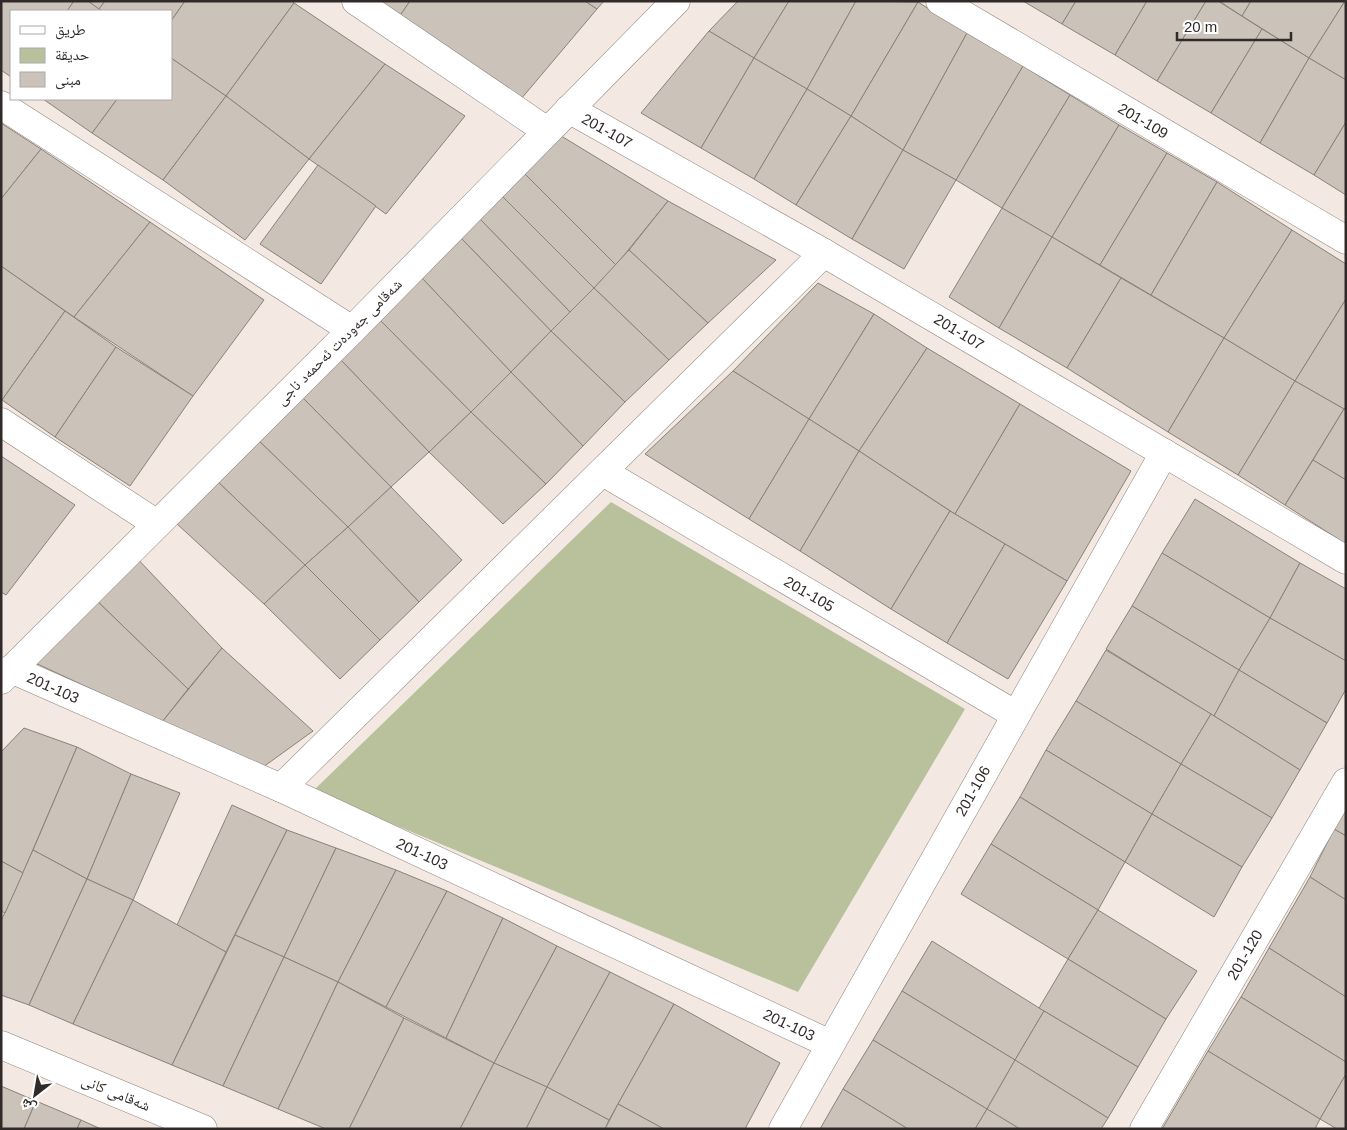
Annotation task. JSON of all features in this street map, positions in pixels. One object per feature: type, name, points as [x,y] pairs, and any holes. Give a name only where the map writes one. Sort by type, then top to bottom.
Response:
[{"type":"street","points":[[356,1],[547,131]]},
{"type":"street","name":"شەقامی جەودەت ئەحمەد ناجی","points":[[6,675],[352,330],[676,1]]},
{"type":"street","name":"201-109","points":[[940,1],[1346,240]]},
{"type":"street","points":[[1,105],[352,330]]},
{"type":"street","name":"201-107","points":[[569,109],[824,252],[1346,560]]},
{"type":"street","points":[[281,788],[824,252]]},
{"type":"street","points":[[1,422],[157,524]]},
{"type":"street","name":"201-106","points":[[783,1129],[1164,453]]},
{"type":"street","name":"201-105","points":[[603,472],[1016,715]]},
{"type":"street","name":"201-103","points":[[6,675],[281,788],[830,1044]]},
{"type":"street","name":"201-120","points":[[1144,1129],[1346,782]]},
{"type":"street","name":"شەقامی کانی","points":[[1,1045],[203,1129]]},
{"type":"green space","points":[[611,502],[965,709],[798,992],[313,791]]},
{"type":"building","points":[[1,1],[74,1],[68,10],[10,10],[10,76],[1,70]]},
{"type":"building","points":[[74,1],[88,1],[102,10],[68,10]]},
{"type":"building","points":[[88,1],[105,1],[99,9]]},
{"type":"building","points":[[105,1],[185,1],[172,20],[172,10],[99,9]]},
{"type":"building","points":[[185,1],[292,1],[294,3],[226,96],[172,59],[172,20]]},
{"type":"building","points":[[374,1],[410,1],[399,17]]},
{"type":"building","points":[[410,1],[585,1],[597,9],[521,99],[399,17]]},
{"type":"building","points":[[585,1],[604,1],[597,9]]},
{"type":"building","points":[[738,1],[789,1],[754,58],[709,31]]},
{"type":"building","points":[[789,1],[856,1],[807,89],[754,58]]},
{"type":"building","points":[[856,1],[918,2],[851,116],[807,89]]},
{"type":"building","points":[[1023,1],[1076,1],[1062,24]]},
{"type":"building","points":[[1076,1],[1147,1],[1115,55],[1062,24]]},
{"type":"building","points":[[1147,1],[1206,1],[1157,81],[1115,55]]},
{"type":"building","points":[[1206,1],[1218,1],[1262,29],[1211,113],[1157,81]]},
{"type":"building","points":[[1219,1],[1251,1],[1242,16]]},
{"type":"building","points":[[1251,1],[1345,1],[1309,58],[1242,16]]},
{"type":"building","points":[[1346,1],[1346,80],[1309,58]]},
{"type":"building","points":[[918,2],[967,33],[903,150],[851,116]]},
{"type":"building","points":[[294,3],[385,64],[309,159],[226,96]]},
{"type":"building","points":[[1262,29],[1309,58],[1260,143],[1211,113]]},
{"type":"building","points":[[709,31],[754,58],[701,148],[641,113]]},
{"type":"building","points":[[967,33],[1023,66],[956,180],[903,150]]},
{"type":"building","points":[[754,58],[807,89],[754,179],[701,148]]},
{"type":"building","points":[[1309,58],[1346,80],[1346,122],[1314,175],[1260,143]]},
{"type":"building","points":[[172,59],[226,96],[163,180],[92,133],[116,100],[172,100]]},
{"type":"building","points":[[385,64],[465,116],[386,214],[309,159]]},
{"type":"building","points":[[1023,66],[1070,95],[1002,208],[956,180]]},
{"type":"building","points":[[807,89],[851,116],[796,205],[754,179]]},
{"type":"building","points":[[1070,95],[1119,125],[1052,237],[1002,208]]},
{"type":"building","points":[[226,96],[309,159],[245,240],[163,180]]},
{"type":"building","points":[[44,100],[116,100],[92,133]]},
{"type":"building","points":[[851,116],[903,150],[852,239],[796,205]]},
{"type":"building","points":[[1346,122],[1346,195],[1314,175]]},
{"type":"building","points":[[1,123],[41,149],[1,199]]},
{"type":"building","points":[[1119,125],[1167,153],[1100,265],[1052,237]]},
{"type":"building","points":[[558,134],[668,201],[616,265],[523,172]]},
{"type":"building","points":[[41,149],[150,222],[74,317],[1,266],[1,199]]},
{"type":"building","points":[[903,150],[956,180],[904,269],[852,239]]},
{"type":"building","points":[[1167,153],[1217,182],[1151,295],[1100,265]]},
{"type":"building","points":[[318,165],[376,206],[321,284],[260,244]]},
{"type":"building","points":[[523,172],[616,265],[594,288],[501,195]]},
{"type":"building","points":[[1217,182],[1292,230],[1224,338],[1151,295]]},
{"type":"building","points":[[501,195],[594,288],[570,312],[480,219]]},
{"type":"building","points":[[668,201],[776,260],[708,323],[629,250]]},
{"type":"building","points":[[1002,208],[1052,237],[999,328],[949,297]]},
{"type":"building","points":[[480,219],[570,312],[551,331],[461,238]]},
{"type":"building","points":[[150,222],[264,300],[193,396],[74,317]]},
{"type":"building","points":[[1292,230],[1346,264],[1346,299],[1295,381],[1224,338]]},
{"type":"building","points":[[1052,237],[1121,278],[1067,368],[999,328]]},
{"type":"building","points":[[461,238],[551,331],[511,372],[421,277]]},
{"type":"building","points":[[629,250],[708,323],[669,360],[594,288]]},
{"type":"building","points":[[1,266],[65,311],[2,400],[1,399]]},
{"type":"building","points":[[421,277],[511,372],[471,412],[380,320]]},
{"type":"building","points":[[1121,278],[1224,338],[1168,432],[1067,368]]},
{"type":"building","points":[[818,283],[874,314],[809,419],[733,371]]},
{"type":"building","points":[[594,288],[669,360],[625,402],[551,331]]},
{"type":"building","points":[[1346,299],[1346,407],[1344,409],[1295,381]]},
{"type":"building","points":[[65,311],[116,347],[55,437],[2,400]]},
{"type":"building","points":[[874,314],[927,348],[859,451],[809,419]]},
{"type":"building","points":[[380,320],[471,412],[429,452],[340,359]]},
{"type":"building","points":[[551,331],[625,402],[583,446],[511,372]]},
{"type":"building","points":[[1224,338],[1295,381],[1238,475],[1168,432]]},
{"type":"building","points":[[116,347],[193,396],[130,486],[55,437]]},
{"type":"building","points":[[927,348],[1020,404],[955,514],[859,451]]},
{"type":"building","points":[[340,359],[429,452],[391,487],[302,397]]},
{"type":"building","points":[[733,371],[809,419],[749,519],[645,454]]},
{"type":"building","points":[[511,372],[583,446],[546,484],[471,412]]},
{"type":"building","points":[[1295,381],[1344,409],[1285,505],[1238,475]]},
{"type":"building","points":[[302,397],[391,487],[348,527],[257,439]]},
{"type":"building","points":[[1020,404],[1131,471],[1067,581],[955,514]]},
{"type":"building","points":[[1344,409],[1346,410],[1346,480],[1313,460]]},
{"type":"building","points":[[471,412],[546,484],[503,524],[429,452]]},
{"type":"building","points":[[809,419],[859,451],[800,551],[749,519]]},
{"type":"building","points":[[257,439],[348,527],[305,565],[216,480]]},
{"type":"building","points":[[859,451],[950,511],[891,609],[800,551]]},
{"type":"building","points":[[1,456],[75,505],[6,595],[1,592]]},
{"type":"building","points":[[1313,460],[1346,480],[1346,544],[1285,505]]},
{"type":"building","points":[[216,480],[305,565],[264,604],[176,523]]},
{"type":"building","points":[[391,487],[462,560],[419,602],[348,527]]},
{"type":"building","points":[[1195,499],[1300,563],[1270,618],[1162,553]]},
{"type":"building","points":[[950,511],[1005,544],[947,643],[891,609]]},
{"type":"building","points":[[348,527],[419,602],[380,640],[305,565]]},
{"type":"building","points":[[1005,544],[1067,581],[1008,679],[947,643]]},
{"type":"building","points":[[132,553],[222,648],[188,689],[93,597]]},
{"type":"building","points":[[1162,553],[1270,618],[1239,670],[1132,606]]},
{"type":"building","points":[[1300,563],[1346,589],[1346,661],[1270,618]]},
{"type":"building","points":[[305,565],[380,640],[340,679],[264,604]]},
{"type":"building","points":[[93,597],[188,689],[162,722],[29,660]]},
{"type":"building","points":[[1132,606],[1239,670],[1214,716],[1106,649]]},
{"type":"building","points":[[1270,618],[1346,661],[1346,689],[1327,723],[1239,670]]},
{"type":"building","points":[[222,648],[313,731],[259,770],[162,722]]},
{"type":"building","points":[[1106,650],[1211,714],[1181,764],[1076,701]]},
{"type":"building","points":[[1239,670],[1327,723],[1300,770],[1214,716]]},
{"type":"building","points":[[1076,701],[1181,764],[1152,814],[1046,750]]},
{"type":"building","points":[[1211,714],[1300,770],[1272,818],[1181,764]]},
{"type":"building","points":[[24,728],[77,747],[23,873],[1,861],[1,752]]},
{"type":"building","points":[[77,747],[131,774],[87,879],[33,850]]},
{"type":"building","points":[[1046,750],[1152,814],[1125,862],[1020,797]]},
{"type":"building","points":[[1181,764],[1272,818],[1242,867],[1152,814]]},
{"type":"building","points":[[131,774],[180,793],[133,900],[87,879]]},
{"type":"building","points":[[1020,797],[1125,862],[1098,910],[991,844]]},
{"type":"building","points":[[232,805],[287,830],[226,952],[177,925]]},
{"type":"building","points":[[1346,809],[1346,836],[1334,829]]},
{"type":"building","points":[[1152,814],[1242,867],[1214,917],[1125,862]]},
{"type":"building","points":[[1334,829],[1346,836],[1346,900],[1310,877]]},
{"type":"building","points":[[287,830],[336,848],[284,957],[235,935]]},
{"type":"building","points":[[991,844],[1098,910],[1068,959],[961,894]]},
{"type":"building","points":[[336,848],[396,870],[338,982],[284,957]]},
{"type":"building","points":[[33,850],[87,879],[29,1005],[1,995],[1,921]]},
{"type":"building","points":[[1,861],[23,873],[5,913],[1,911]]},
{"type":"building","points":[[396,870],[447,891],[386,1007],[338,982]]},
{"type":"building","points":[[1310,877],[1346,900],[1346,997],[1269,948]]},
{"type":"building","points":[[87,879],[133,900],[73,1024],[29,1005]]},
{"type":"building","points":[[447,891],[503,918],[446,1038],[386,1007]]},
{"type":"building","points":[[133,900],[226,952],[172,1065],[73,1024]]},
{"type":"building","points":[[1098,910],[1197,971],[1166,1019],[1068,959]]},
{"type":"building","points":[[503,918],[557,946],[494,1063],[446,1038]]},
{"type":"building","points":[[235,935],[284,957],[223,1086],[172,1065]]},
{"type":"building","points":[[932,941],[1044,1011],[1015,1060],[902,991]]},
{"type":"building","points":[[557,946],[610,972],[547,1087],[494,1063]]},
{"type":"building","points":[[1269,948],[1346,997],[1346,1062],[1241,997]]},
{"type":"building","points":[[284,957],[338,982],[278,1109],[223,1086]]},
{"type":"building","points":[[1068,959],[1166,1019],[1138,1067],[1039,1008]]},
{"type":"building","points":[[610,972],[674,1004],[609,1120],[547,1087]]},
{"type":"building","points":[[338,982],[404,1018],[349,1129],[326,1129],[278,1109]]},
{"type":"building","points":[[902,991],[1015,1060],[987,1109],[873,1040]]},
{"type":"building","points":[[1241,997],[1346,1062],[1346,1074],[1320,1119],[1208,1051]]},
{"type":"building","points":[[674,1004],[780,1063],[745,1129],[664,1129],[618,1104]]},
{"type":"building","points":[[1044,1011],[1138,1067],[1108,1118],[1015,1060]]},
{"type":"building","points":[[404,1018],[494,1063],[460,1129],[349,1129]]},
{"type":"building","points":[[873,1040],[987,1109],[975,1129],[908,1129],[843,1089]]},
{"type":"building","points":[[1208,1051],[1320,1119],[1315,1129],[1162,1129]]},
{"type":"building","points":[[1015,1060],[1108,1118],[1101,1129],[1020,1129],[987,1109]]},
{"type":"building","points":[[494,1063],[547,1087],[526,1129],[460,1129]]},
{"type":"building","points":[[1346,1074],[1346,1129],[1337,1129],[1320,1119]]},
{"type":"building","points":[[1,1086],[36,1101],[24,1129],[1,1129]]},
{"type":"building","points":[[547,1087],[609,1120],[605,1129],[526,1129]]},
{"type":"building","points":[[843,1089],[908,1129],[820,1129]]},
{"type":"building","points":[[36,1101],[81,1120],[77,1129],[24,1129]]},
{"type":"building","points":[[618,1104],[664,1129],[605,1129]]},
{"type":"building","points":[[987,1109],[1020,1129],[975,1129]]},
{"type":"building","points":[[81,1120],[101,1129],[77,1129]]}]
